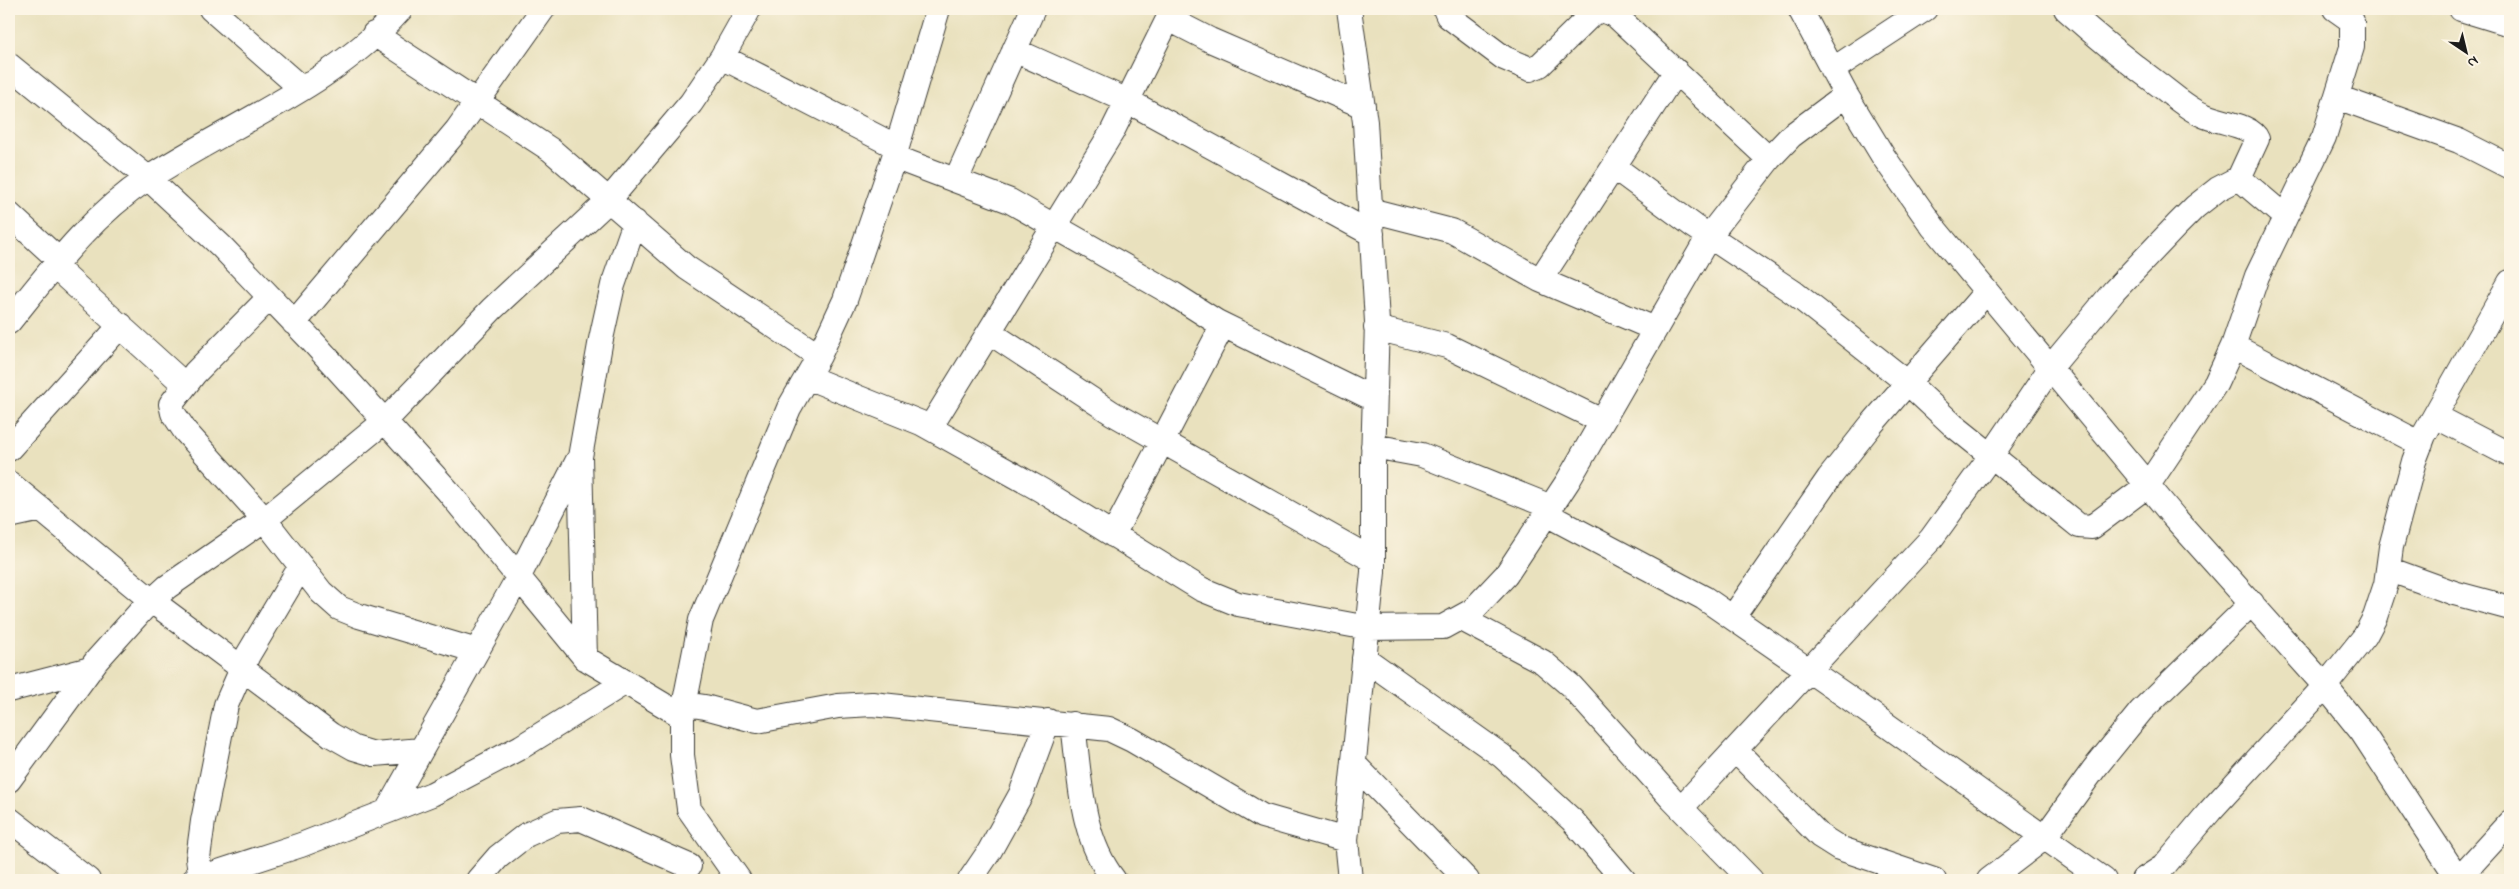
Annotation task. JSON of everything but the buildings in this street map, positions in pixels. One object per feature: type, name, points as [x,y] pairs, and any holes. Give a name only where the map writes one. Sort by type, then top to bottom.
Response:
[{"type":"street","points":[[211,9],[301,88]]},
{"type":"street","points":[[9,322],[73,242],[119,199],[148,178],[266,111],[339,64],[401,9]]},
{"type":"street","points":[[294,322],[457,130],[544,9]]},
{"type":"street","points":[[9,780],[90,669],[152,601],[166,588],[264,519],[385,421],[464,336],[609,200],[691,103],[722,57],[749,9]]},
{"type":"street","points":[[739,880],[689,809],[682,755],[684,710],[701,620],[789,408],[818,356],[844,300],[895,152],[938,9]]},
{"type":"street","points":[[956,180],[1033,9]]},
{"type":"street","points":[[1349,9],[1363,106],[1372,234],[1376,328],[1373,560],[1368,628],[1346,840],[1350,880]]},
{"type":"street","points":[[1446,9],[1448,16],[1504,58],[1530,68],[1540,65],[1592,14],[1602,10],[1615,15],[1769,159]]},
{"type":"street","points":[[1800,9],[1846,95],[1884,156],[1933,227],[2148,485],[2325,686],[2362,732],[2458,879],[2510,822]]},
{"type":"street","points":[[1832,70],[1924,9]]},
{"type":"street","points":[[1681,808],[1931,539],[1991,456],[2051,367],[2114,291],[2195,207],[2218,189],[2240,178],[2257,139],[2255,133],[2194,111],[2110,48],[2066,9]]},
{"type":"street","points":[[1614,167],[1709,236],[1793,292],[1909,384],[1991,456],[2079,526],[2092,527],[2148,485],[2216,383],[2233,346],[2257,276],[2324,137],[2337,97],[2352,47],[2352,21],[2335,9]]},
{"type":"street","points":[[2461,9],[2510,24]]},
{"type":"street","points":[[930,428],[1112,132],[1171,14],[1210,40],[1363,106]]},
{"type":"street","points":[[374,34],[478,100],[551,150],[687,268],[818,356]]},
{"type":"street","points":[[1014,50],[1128,101],[1372,234]]},
{"type":"street","points":[[722,57],[895,152],[956,180],[1010,201],[1173,294],[1223,325],[1374,399]]},
{"type":"street","points":[[9,65],[148,178],[222,246],[447,490],[585,658],[624,682],[684,710],[705,707],[757,721],[838,706],[872,704],[1048,721],[1109,729],[1132,740],[1262,816],[1346,840]]},
{"type":"street","points":[[1540,280],[1676,71]]},
{"type":"street","points":[[807,377],[930,428],[1201,589],[1238,604],[1368,628],[1444,627],[1472,611],[1506,575],[1548,511],[1602,421],[1709,236],[1769,159],[1791,136],[1846,95]]},
{"type":"street","points":[[2337,97],[2458,141],[2510,167]]},
{"type":"street","points":[[2240,178],[2285,218]]},
{"type":"street","points":[[1370,210],[1452,231],[1540,280],[1655,329]]},
{"type":"street","points":[[9,214],[120,325],[185,385]]},
{"type":"street","points":[[585,658],[580,456],[611,294],[635,222]]},
{"type":"street","points":[[2143,880],[2163,867],[2210,811],[2325,686],[2365,636],[2386,584],[2391,547],[2414,461],[2435,416],[2503,311],[2510,282]]},
{"type":"street","points":[[1733,617],[1829,478],[1871,424],[1909,384],[1986,292]]},
{"type":"street","points":[[270,298],[185,385],[171,404],[173,413],[203,452],[264,519],[322,592],[339,608],[477,651]]},
{"type":"street","points":[[9,449],[120,325]]},
{"type":"street","points":[[1113,535],[1223,325]]},
{"type":"street","points":[[1376,328],[1447,346],[1602,421]]},
{"type":"street","points":[[989,332],[1112,413],[1373,560]]},
{"type":"street","points":[[2233,346],[2421,444]]},
{"type":"street","points":[[2435,416],[2510,454]]},
{"type":"street","points":[[1373,446],[1422,455],[1548,511],[1704,598],[1810,670],[2104,880]]},
{"type":"street","points":[[387,811],[518,578],[580,456]]},
{"type":"street","points":[[9,483],[152,601],[331,734],[354,748],[374,754],[421,750]]},
{"type":"street","points":[[9,516],[41,509]]},
{"type":"street","points":[[301,566],[242,668],[226,705],[198,858],[199,879],[301,845],[432,794],[521,747],[624,682]]},
{"type":"street","points":[[2388,569],[2454,593],[2510,608]]},
{"type":"street","points":[[1988,880],[2044,838],[2094,769],[2141,710],[2252,603]]},
{"type":"street","points":[[1460,618],[1543,662],[1571,686],[1681,808],[1751,880]]},
{"type":"street","points":[[1364,658],[1502,756],[1572,820],[1624,880]]},
{"type":"street","points":[[9,690],[90,669]]},
{"type":"street","points":[[970,880],[989,852],[1021,794],[1048,721]]},
{"type":"street","points":[[1073,724],[1085,820],[1102,865],[1114,880]]},
{"type":"street","points":[[1735,750],[1820,836],[1839,848],[1934,880]]},
{"type":"street","points":[[1354,764],[1467,880]]},
{"type":"street","points":[[9,819],[88,880]]},
{"type":"street","points":[[478,880],[498,857],[526,835],[557,821],[582,819],[684,873],[715,847]]},
{"type":"street","points":[[715,847],[717,880]]}]
